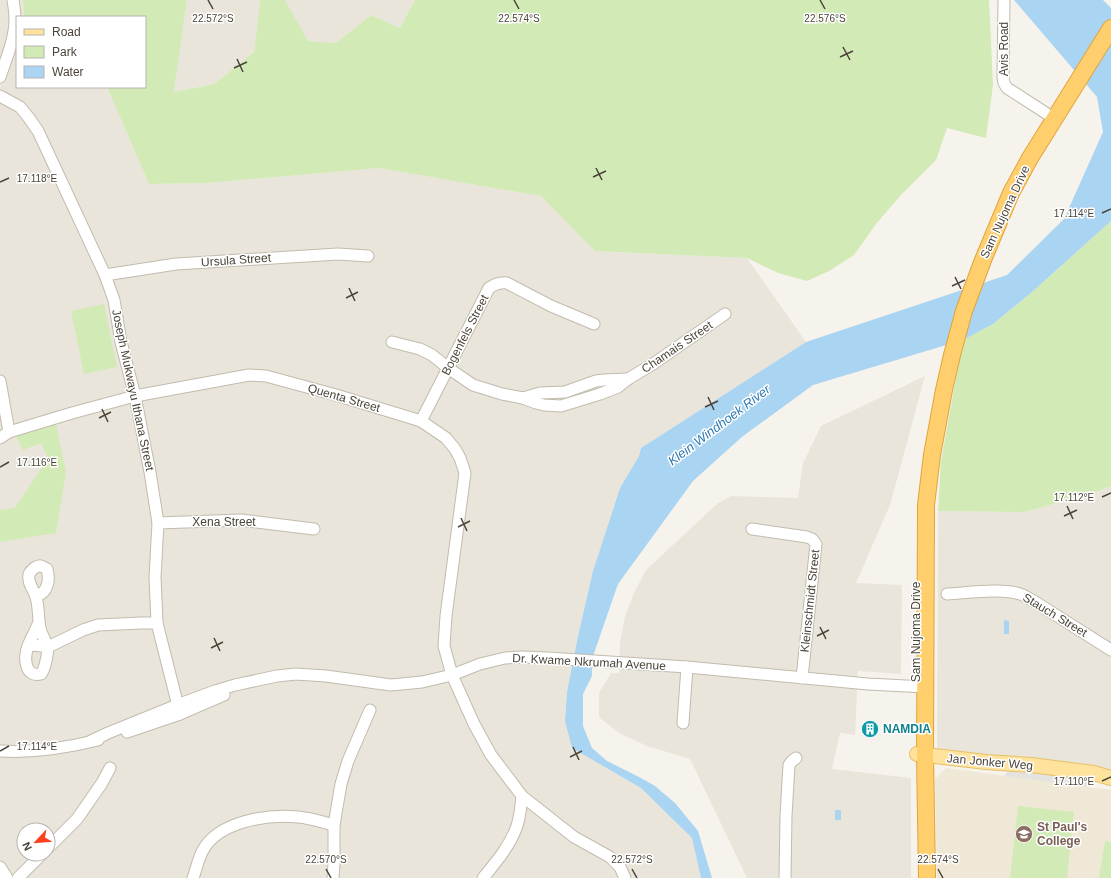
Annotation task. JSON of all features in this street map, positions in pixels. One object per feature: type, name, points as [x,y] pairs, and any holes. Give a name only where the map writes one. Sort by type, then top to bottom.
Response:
[{"type":"highway","name":"Sam Nujoma Drive","points":[[918,878],[921,686],[916,556],[919,506],[926,448],[934,415],[944,390],[964,311],[983,260],[1011,193],[1030,158],[1111,28]]},
{"type":"highway","name":"Sam Nujoma Drive","points":[[921,755],[927,878]]},
{"type":"main road","name":"Jan Jonker Weg","points":[[921,755],[1031,765],[1094,773],[1111,778]]},
{"type":"street","points":[[0,78],[12,43],[14,32],[15,19],[13,0]]},
{"type":"street","name":"Avis Road","points":[[1004,0],[1004,83],[1007,88],[1055,119]]},
{"type":"street","name":"Joseph Mukwayu Ithana Street","points":[[0,96],[20,107],[38,131],[105,275],[114,300],[121,342],[135,396],[150,472],[158,523],[155,577],[157,623],[179,709]]},
{"type":"street","name":"Ursula Street","points":[[105,275],[176,264],[338,254],[368,256]]},
{"type":"street","name":"Bogenfels Street","points":[[421,421],[489,288],[501,282],[507,283],[551,306],[594,324]]},
{"type":"street","name":"Chamais Street","points":[[392,342],[420,349],[432,355],[473,385],[544,405],[561,406],[618,387],[725,314]]},
{"type":"street","name":"Quenta Street","points":[[4,435],[72,413],[135,396],[250,375],[266,376],[336,395],[421,421],[435,430],[446,438],[455,449],[465,473],[446,616],[444,646],[452,675],[474,724],[491,755],[522,796],[574,837],[610,857],[620,867],[625,878]]},
{"type":"street","name":"Chamais Street","points":[[523,398],[540,393],[565,392],[596,381],[628,379]]},
{"type":"street","points":[[0,381],[4,435]]},
{"type":"street","points":[[596,381],[599,381],[601,384],[600,394]]},
{"type":"street","name":"Xena Street","points":[[158,523],[241,520],[314,529]]},
{"type":"street","name":"Kleinschmidt Street","points":[[752,529],[807,537],[812,539],[816,544],[802,678]]},
{"type":"street","name":"Stauch Street","points":[[948,594],[997,591],[1021,594],[1111,650]]},
{"type":"street","points":[[36,596],[39,610],[39,622],[42,634],[48,647],[45,667],[41,674],[35,675],[30,673],[27,669],[26,657],[28,646],[39,622]]},
{"type":"street","points":[[28,646],[35,645],[48,647],[83,630],[98,626],[141,622],[157,623]]},
{"type":"street","name":"Dr. Kwame Nkrumah Avenue","points":[[0,751],[45,750],[133,731],[179,709],[235,690],[257,680],[277,676],[296,674],[326,676],[391,685],[422,682],[452,675],[480,664],[504,658],[548,658],[687,667],[868,684],[921,686]]},
{"type":"street","points":[[683,723],[687,667]]},
{"type":"street","points":[[333,878],[334,825],[341,784],[348,761],[370,710]]},
{"type":"street","points":[[785,878],[786,816],[789,766],[792,760],[796,758]]},
{"type":"street","points":[[56,840],[77,819],[102,783],[110,768]]},
{"type":"street","points":[[483,878],[499,859],[517,826],[522,796]]},
{"type":"street","points":[[193,878],[202,851],[216,836],[232,826],[250,820],[270,817],[298,817],[334,825]]},
{"type":"street","points":[[18,878],[34,862]]},
{"type":"street","points":[[0,868],[7,878]]},
{"type":"shaded area","points":[[0,0],[23,0],[24,16],[16,16],[16,88],[107,88],[149,184],[207,183],[379,168],[542,196],[595,251],[747,258],[806,342],[641,448],[639,456],[620,488],[593,571],[567,692],[565,721],[572,748],[641,788],[692,838],[701,878],[0,878]]},
{"type":"shaded area","points":[[187,0],[260,0],[254,52],[214,84],[174,92]]},
{"type":"shaded area","points":[[285,0],[415,0],[400,28],[371,15],[336,43],[307,41]]},
{"type":"shaded area","points":[[925,376],[890,505],[856,583],[902,585],[901,674],[858,671],[855,735],[840,733],[832,769],[911,778],[911,878],[747,878],[690,759],[647,746],[619,733],[599,717],[599,693],[611,673],[619,673],[620,643],[625,616],[634,593],[646,570],[718,503],[731,496],[798,498],[803,463],[821,426]]},
{"type":"shaded area","points":[[1111,486],[1111,770],[937,751],[938,511],[1024,512],[1091,494]]},
{"type":"shaded area","name":"St Paul's College","points":[[946,768],[1111,790],[1111,878],[937,878],[935,779]]},
{"type":"shaded area","points":[[1011,768],[1094,779],[1088,787],[1004,776]]},
{"type":"green space","points":[[23,0],[187,0],[174,92],[214,84],[254,52],[260,0],[285,0],[308,41],[336,43],[371,15],[400,28],[415,0],[989,0],[993,85],[986,138],[947,128],[936,160],[901,195],[876,224],[854,255],[829,271],[807,281],[778,273],[747,258],[595,251],[541,196],[379,168],[207,183],[149,184],[107,88],[146,88],[146,16],[24,16]]},
{"type":"green space","points":[[1111,221],[1111,486],[1091,494],[1024,512],[938,511],[941,461],[963,340],[993,324],[1032,292]]},
{"type":"green space","points":[[104,304],[117,367],[84,374],[71,311]]},
{"type":"green space","points":[[55,419],[66,473],[56,533],[0,542],[0,510],[15,508],[48,458],[41,443],[23,450],[16,436]]},
{"type":"green space","points":[[1018,806],[1074,812],[1067,878],[1010,878]]},
{"type":"green space","points":[[1105,841],[1111,842],[1111,878],[1099,878]]},
{"type":"water","name":"Klein Windhoek River","points":[[1014,0],[1103,0],[1111,8],[1111,221],[1032,292],[993,324],[963,340],[813,385],[743,436],[693,481],[618,584],[592,659],[592,676],[583,694],[583,726],[592,748],[607,761],[655,786],[675,803],[698,831],[712,878],[701,878],[692,838],[641,788],[572,748],[565,721],[567,692],[593,571],[620,488],[639,456],[641,448],[806,342],[1007,275],[1064,219],[1103,132],[1097,97]]},
{"type":"water","points":[[1004,620],[1009,621],[1009,634],[1004,634]]},
{"type":"water","points":[[835,810],[841,810],[841,820],[835,820]]},
{"type":"place","name":"NAMDIA","points":[[870,729]]},
{"type":"place","name":"St Paul's College","points":[[1024,834]]}]
